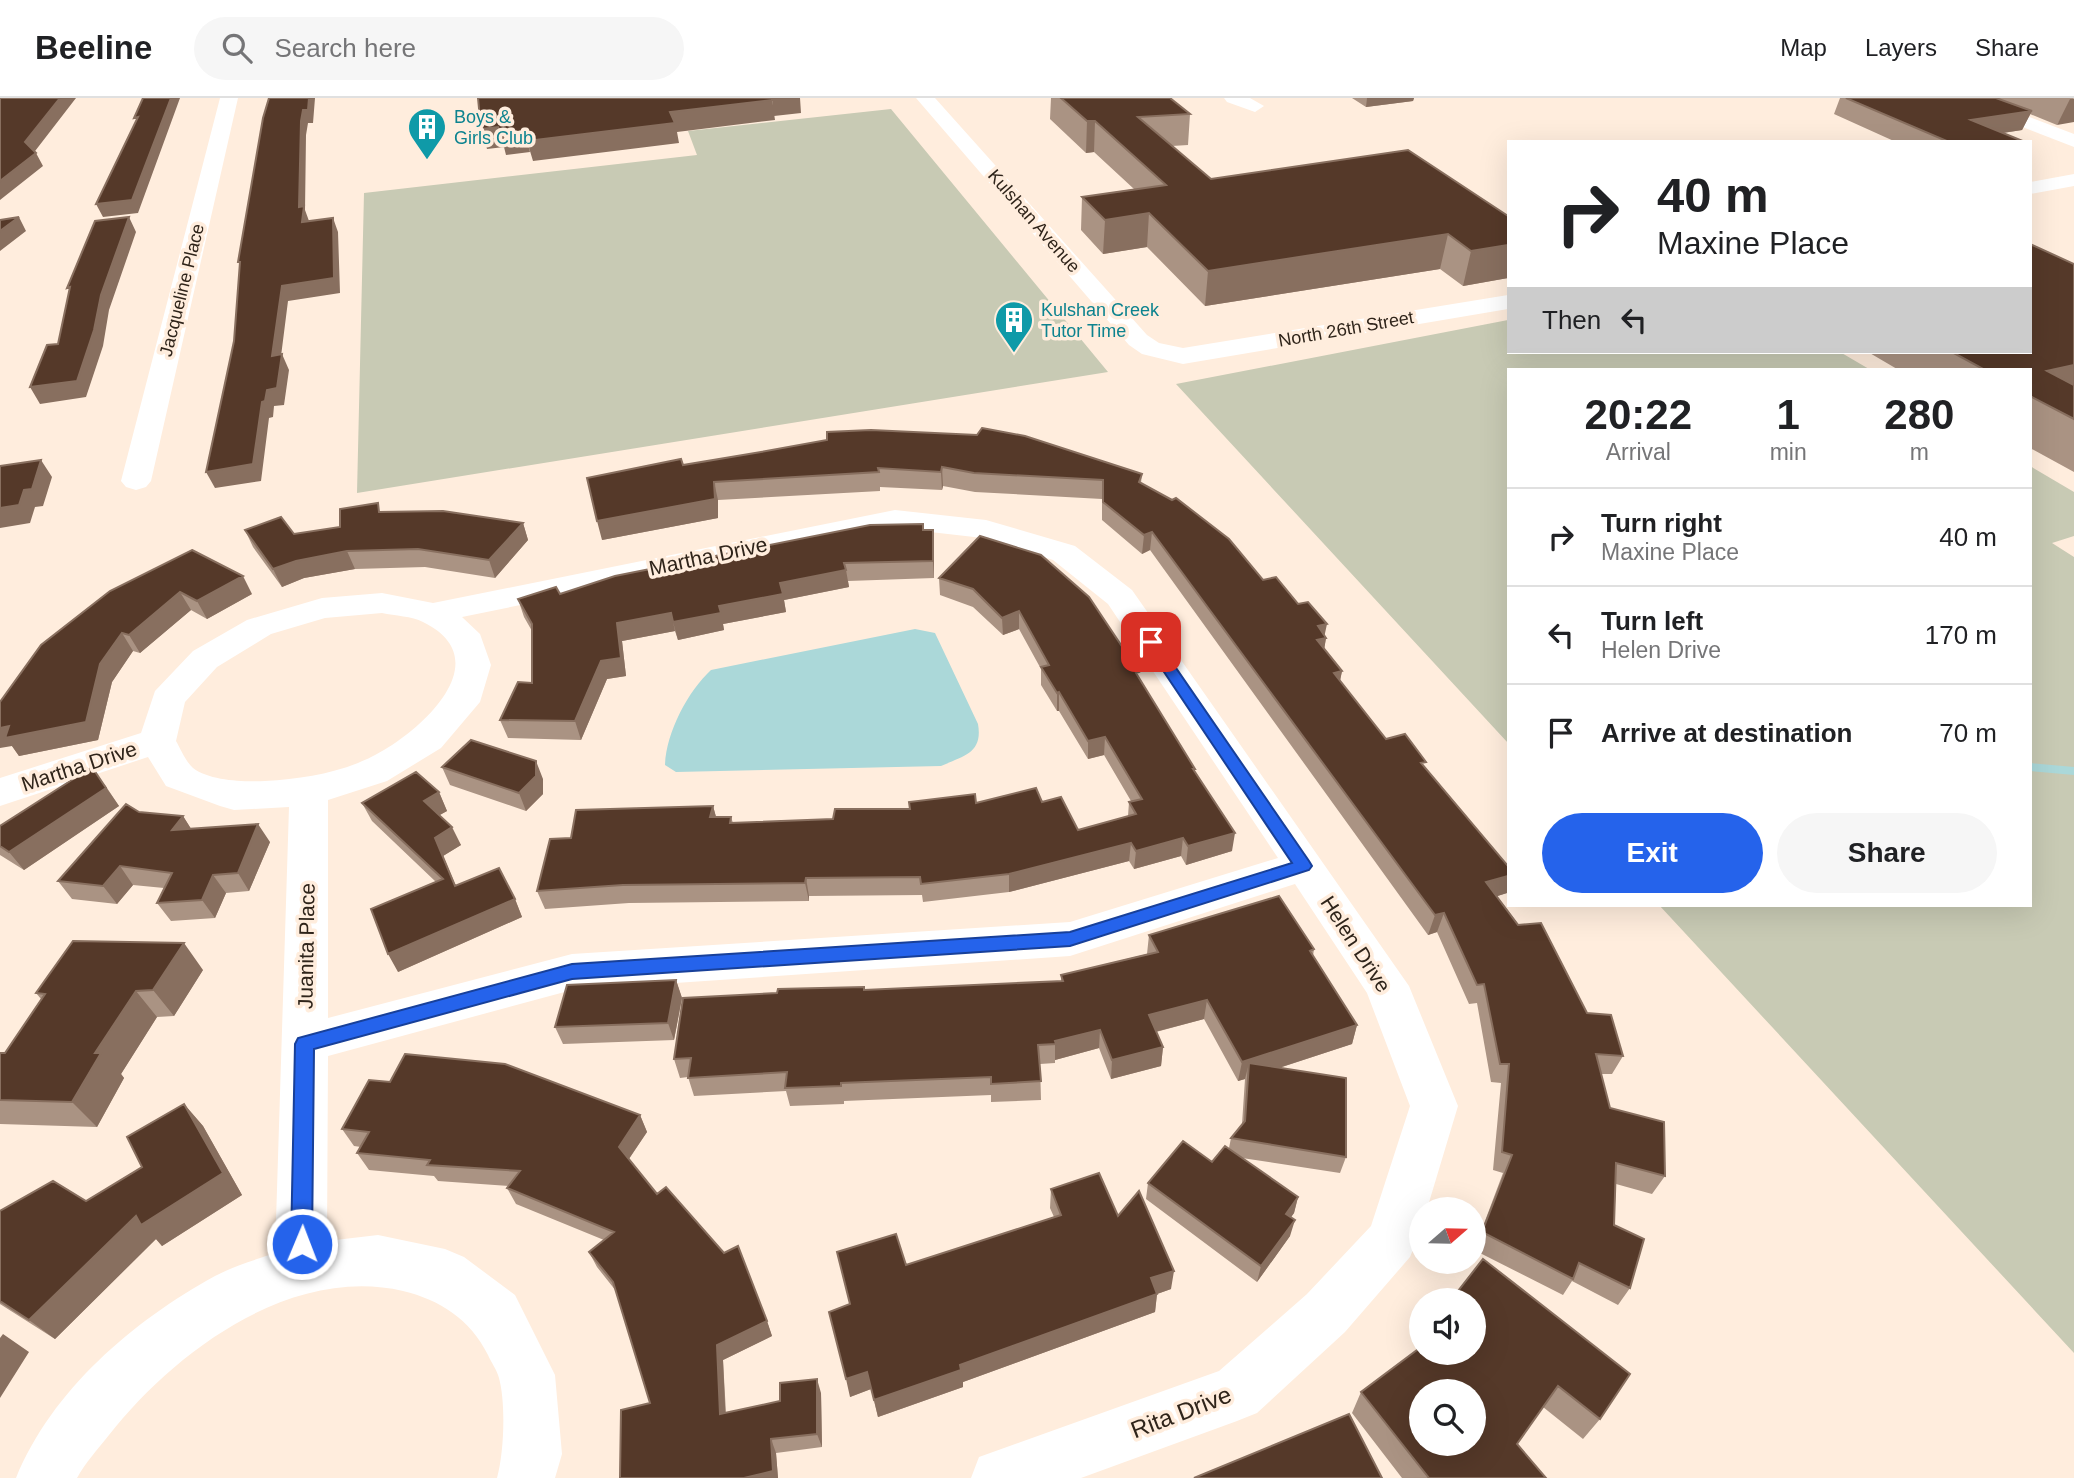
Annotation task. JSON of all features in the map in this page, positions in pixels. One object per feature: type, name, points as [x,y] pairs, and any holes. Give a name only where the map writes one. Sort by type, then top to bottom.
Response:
[{"type":"street","name":"Jacqueline Place","points":[[136,481],[229,98]]},
{"type":"street","name":"Kulshan Avenue","points":[[925,98],[1138,340],[1151,349],[1183,356]]},
{"type":"street","points":[[1233,98],[1255,106]]},
{"type":"street","points":[[1964,98],[2074,141]]},
{"type":"street","points":[[2032,188],[2074,180]]},
{"type":"street","name":"North 26th Street","points":[[1183,356],[1507,302]]},
{"type":"street","name":"Martha Drive","points":[[433,613],[895,519],[986,529]]},
{"type":"street","name":"Helen Drive","points":[[986,529],[1064,553],[1120,597],[1387,986],[1434,1106],[1392,1240]]},
{"type":"street","points":[[383,603],[433,613],[463,634],[474,665],[462,702],[428,739],[374,772],[309,792],[234,796],[180,777],[157,741],[168,699],[205,659],[259,627],[322,608],[383,603]]},
{"type":"street","name":"Martha Drive","points":[[0,792],[157,741]]},
{"type":"street","name":"Juanita Place","points":[[301,1269],[309,792]]},
{"type":"street","points":[[305,1044],[572,972],[1070,939],[1303,866]]},
{"type":"street","name":"Rita Drive","points":[[1000,1478],[1237,1393],[1326,1313],[1392,1240]]},
{"type":"street","points":[[45,1478],[60,1451],[112,1386],[172,1333],[236,1293],[301,1269],[378,1260],[445,1275],[496,1314],[527,1375],[533,1454],[526,1478]]},
{"type":"green space","points":[[891,109],[1108,372],[357,493],[364,193],[697,155],[688,131]]},
{"type":"green space","points":[[1507,320],[1507,354],[1843,354],[1867,368],[1507,368],[1507,742],[1176,384]]},
{"type":"green space","points":[[2032,467],[2074,492],[2074,536],[2052,543],[2074,557],[2074,1353],[1661,907],[2032,907]]},
{"type":"water","points":[[915,629],[935,633],[978,724],[978,741],[964,756],[941,766],[676,772],[665,765],[669,740],[680,713],[694,689],[711,670]]},
{"type":"building","points":[[0,98],[60,98],[25,142],[36,153],[0,181]]},
{"type":"building","points":[[143,98],[171,98],[132,200],[96,204],[138,117],[134,118]]},
{"type":"building","points":[[269,98],[309,98],[308,110],[303,110],[301,121],[299,207],[304,206],[302,222],[333,218],[334,278],[282,286],[272,356],[282,354],[277,388],[267,390],[265,401],[262,402],[253,464],[206,472],[234,341],[238,262],[263,118]]},
{"type":"building","points":[[478,98],[772,100],[670,112],[675,123],[527,141],[525,132],[501,135],[498,127],[481,129]]},
{"type":"building","points":[[1061,98],[1170,98],[1190,114],[1138,117],[1211,179],[1408,150],[1507,215],[1507,245],[1471,251],[1448,234],[1208,271],[1149,213],[1105,220],[1082,197],[1166,185],[1095,121],[1087,121]]},
{"type":"building","points":[[1846,98],[1996,98],[2032,111],[1971,120],[2020,140],[1944,140]]},
{"type":"building","points":[[19,217],[0,231],[0,220]]},
{"type":"building","points":[[129,217],[101,295],[94,330],[77,381],[30,387],[47,345],[58,344],[70,287],[67,288],[95,221]]},
{"type":"building","points":[[2032,245],[2074,264],[2074,365],[2047,371],[2074,385],[2074,419],[2032,397],[2032,368],[1981,368],[1956,354],[2032,354]]},
{"type":"building","points":[[982,428],[1025,436],[1142,474],[1139,482],[1172,500],[1176,498],[1229,539],[1263,580],[1276,577],[1298,604],[1308,602],[1327,624],[1318,626],[1326,638],[1317,640],[1342,671],[1334,673],[1386,739],[1405,734],[1426,762],[1421,763],[1507,865],[1507,876],[1486,882],[1518,925],[1541,923],[1587,1013],[1611,1015],[1623,1056],[1596,1054],[1610,1108],[1664,1122],[1665,1176],[1616,1163],[1614,1225],[1644,1239],[1630,1288],[1579,1263],[1573,1279],[1486,1234],[1486,1222],[1512,1155],[1502,1152],[1509,1064],[1500,1064],[1484,984],[1477,985],[1444,913],[1435,915],[1152,532],[1144,535],[1103,502],[1103,480],[974,473],[942,467],[941,472],[878,468],[879,472],[714,482],[715,499],[597,521],[587,478],[681,459],[683,465],[827,440],[827,432],[871,430],[977,435]]},
{"type":"building","points":[[41,460],[32,489],[24,490],[19,505],[0,508],[0,466]]},
{"type":"building","points":[[378,503],[379,512],[443,511],[523,523],[489,560],[418,549],[347,551],[296,561],[273,569],[245,530],[281,517],[294,534],[340,527],[340,509]]},
{"type":"building","points":[[923,524],[923,530],[933,530],[933,561],[844,563],[846,570],[780,583],[783,594],[719,606],[721,613],[673,622],[671,613],[617,623],[621,658],[601,661],[575,721],[500,720],[518,682],[532,683],[532,624],[518,599],[556,587],[560,594],[615,576],[870,525]]},
{"type":"building","points":[[980,536],[1041,555],[1089,597],[1139,672],[1136,673],[1193,769],[1235,833],[1188,846],[1183,838],[1136,851],[1131,843],[1009,874],[921,884],[920,877],[806,878],[805,883],[623,885],[537,891],[550,839],[571,838],[576,810],[713,806],[710,817],[731,817],[730,823],[833,819],[835,809],[910,809],[909,802],[975,794],[976,803],[1036,788],[1042,802],[1061,797],[1078,830],[1136,814],[1129,802],[1142,799],[1105,737],[1088,741],[1041,667],[1049,665],[1019,611],[1002,618],[973,589],[939,578]]},
{"type":"building","points":[[192,550],[243,576],[197,601],[180,592],[129,635],[122,633],[100,664],[86,722],[5,738],[9,726],[0,728],[0,702],[41,645],[110,591]]},
{"type":"building","points":[[471,740],[536,761],[536,776],[519,793],[442,767]]},
{"type":"building","points":[[92,767],[106,788],[9,852],[0,846],[0,826]]},
{"type":"building","points":[[416,772],[439,792],[424,801],[452,827],[435,838],[455,886],[499,868],[515,899],[388,954],[371,909],[443,879],[362,803]]},
{"type":"building","points":[[126,804],[139,812],[183,816],[172,830],[258,824],[238,873],[213,875],[202,900],[157,903],[172,873],[120,866],[103,886],[58,881]]},
{"type":"building","points":[[1279,896],[1314,949],[1310,951],[1357,1025],[1242,1062],[1207,1000],[1149,1015],[1163,1047],[1112,1060],[1100,1030],[1055,1041],[1056,1044],[1038,1045],[1041,1081],[991,1084],[991,1077],[785,1088],[787,1072],[688,1078],[691,1058],[674,1059],[683,998],[777,993],[778,989],[864,987],[864,990],[1063,981],[1061,975],[1158,952],[1149,935]]},
{"type":"building","points":[[73,941],[184,943],[153,990],[136,991],[95,1053],[101,1053],[72,1102],[0,1100],[0,1053],[5,1053],[45,994],[36,993]]},
{"type":"building","points":[[676,980],[668,1023],[555,1027],[567,985]]},
{"type":"building","points":[[405,1054],[505,1064],[640,1115],[619,1147],[657,1194],[666,1187],[724,1253],[738,1246],[767,1321],[717,1345],[720,1414],[780,1401],[780,1383],[817,1379],[817,1434],[771,1439],[773,1471],[744,1478],[620,1478],[621,1410],[650,1403],[613,1282],[589,1252],[614,1232],[507,1188],[520,1171],[427,1165],[430,1160],[357,1153],[369,1132],[342,1129],[369,1080],[390,1082]]},
{"type":"building","points":[[1249,1063],[1346,1078],[1346,1157],[1231,1138],[1245,1121]]},
{"type":"building","points":[[184,1104],[223,1173],[141,1225],[136,1216],[29,1320],[0,1301],[0,1211],[53,1181],[86,1201],[142,1167],[127,1137]]},
{"type":"building","points":[[1183,1141],[1212,1162],[1225,1146],[1298,1197],[1286,1214],[1295,1220],[1261,1266],[1148,1183]]},
{"type":"building","points":[[1099,1173],[1118,1216],[1139,1191],[1174,1271],[1151,1278],[1157,1294],[960,1365],[961,1370],[874,1400],[867,1372],[846,1379],[829,1312],[850,1304],[837,1252],[896,1234],[906,1265],[1061,1215],[1051,1189]]},
{"type":"building","points":[[1486,1261],[1630,1374],[1600,1419],[1558,1386],[1517,1444],[1546,1478],[1429,1478],[1412,1456],[1486,1456],[1486,1379],[1409,1379],[1409,1453],[1361,1392],[1409,1356],[1409,1365],[1486,1365],[1486,1288],[1460,1288],[1471,1274],[1486,1274]]},
{"type":"building","points":[[1349,1414],[1382,1478],[1194,1478]]},
{"type":"waterway","points":[[2032,767],[2074,771]]},
{"type":"place","name":"Boys & Girls Club","points":[[427,161]]},
{"type":"place","name":"Kulshan Creek Tutor Time","points":[[1014,354]]},
{"type":"route","points":[[302,1244],[305,1044],[572,972],[1070,939],[1303,866],[1151,642]]}]
